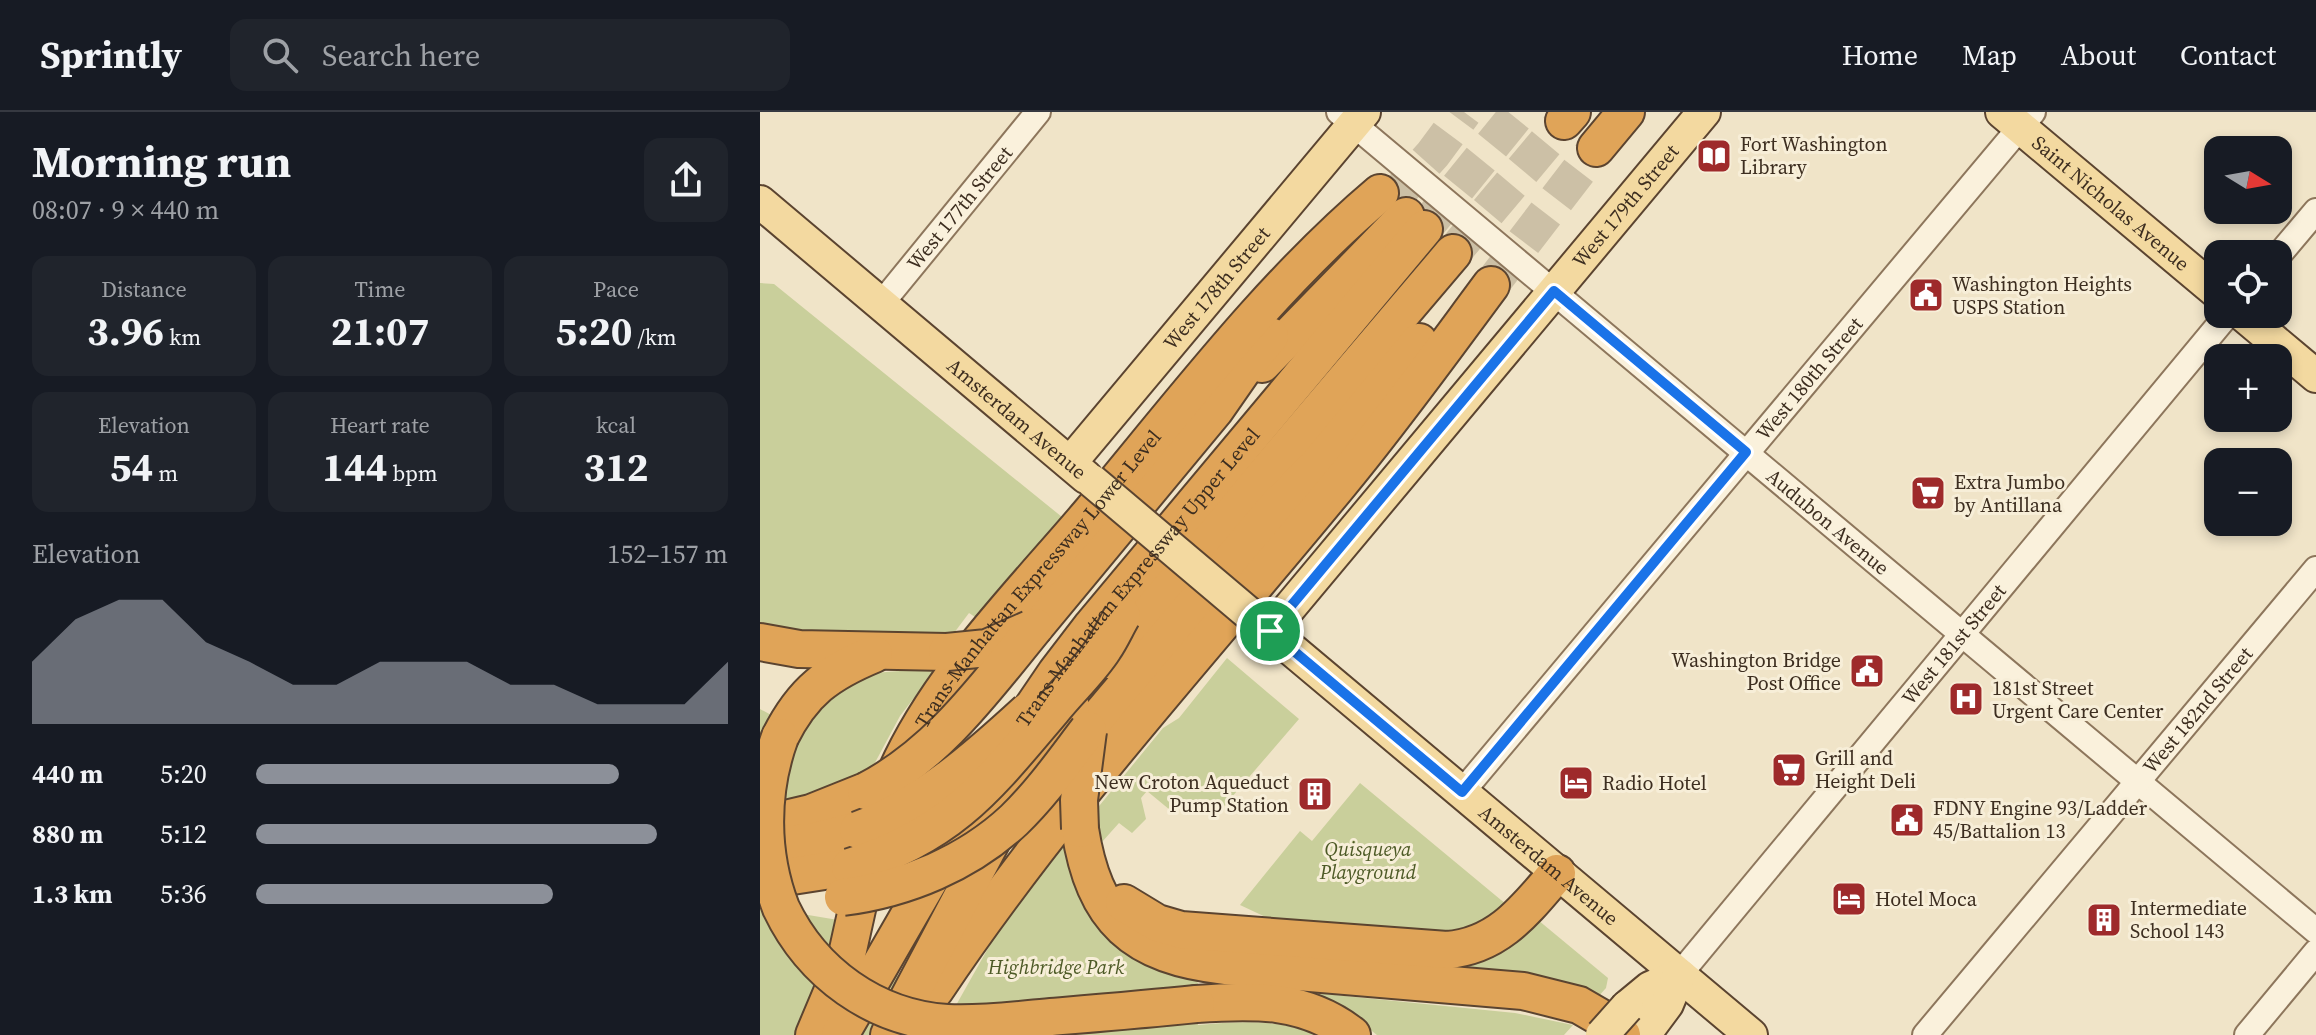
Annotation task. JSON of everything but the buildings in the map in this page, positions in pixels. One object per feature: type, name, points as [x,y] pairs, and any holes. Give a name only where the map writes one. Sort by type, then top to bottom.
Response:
[{"type":"highway","points":[[1579,130],[1615,112]]},
{"type":"highway","points":[[1579,130],[1626,112]]},
{"type":"highway","points":[[760,825],[811,813],[866,791],[912,762],[943,735],[1215,410],[1400,210]]},
{"type":"highway","name":"Trans-Manhattan Expressway Lower Level","points":[[814,1035],[841,975],[885,802],[911,741],[942,691],[1235,341],[1319,249],[1400,210]]},
{"type":"highway","name":"Trans-Manhattan Expressway Upper Level","points":[[840,1035],[997,762],[1056,673],[1400,210]]},
{"type":"highway","points":[[760,881],[847,882],[879,891],[919,878],[957,860],[986,842],[1025,809],[1161,642],[1277,506],[1325,456],[1473,270]]},
{"type":"highway","points":[[906,1035],[927,983],[984,918],[1027,860],[1345,477],[1473,270]]},
{"type":"highway","name":"Trans-Manhattan Expressway Upper Level","points":[[889,1035],[927,983],[1017,793],[1071,708],[1105,662],[1473,270]]},
{"type":"highway","points":[[760,846],[811,842],[858,830],[919,799],[975,757],[1042,698],[1092,641],[1122,616],[1176,552]]},
{"type":"highway","points":[[760,889],[791,897],[847,882],[948,821],[1021,748],[1104,649],[1122,616]]},
{"type":"highway","points":[[760,642],[788,648],[947,652],[987,648],[1035,627]]},
{"type":"highway","points":[[879,651],[837,670],[818,684],[800,704],[780,737],[767,775],[762,805],[763,842],[773,889],[784,915],[808,951],[827,971],[856,994],[904,1016],[963,1024],[1250,1001],[1290,1005],[1323,1016],[1352,1035]]},
{"type":"highway","points":[[1088,730],[1079,800],[1082,843],[1097,894],[1118,923],[1146,944],[1175,957],[1226,966],[1523,991],[1579,1005],[1606,1021],[1636,1026]]},
{"type":"highway","points":[[1082,843],[1122,901],[1163,926],[1440,951],[1470,947],[1495,937],[1514,922],[1557,873]]},
{"type":"main road","name":"West 179th Street","points":[[1262,624],[1554,291],[1704,112]]},
{"type":"main road","name":"West 178th Street","points":[[1081,472],[1352,116]]},
{"type":"main road","name":"Saint Nicholas Avenue","points":[[2018,117],[2204,281]]},
{"type":"main road","name":"Amsterdam Avenue","points":[[760,202],[1751,1035]]},
{"type":"main road","points":[[2259,328],[2316,376]]},
{"type":"main road","points":[[1602,1035],[1636,1026],[1650,988],[1679,975]]},
{"type":"street","name":"West 177th Street","points":[[881,304],[1038,112]]},
{"type":"street","name":"Audubon Avenue","points":[[1352,116],[1554,291],[2316,931]]},
{"type":"street","name":"West 180th Street","points":[[1462,792],[1746,452],[2018,117]]},
{"type":"street","points":[[2292,240],[2316,211]]},
{"type":"street","name":"West 181st Street","points":[[1679,975],[2216,328]]},
{"type":"street","name":"West 182nd Street","points":[[1925,1035],[2316,569]]},
{"type":"street","points":[[2247,1035],[2316,952]]},
{"type":"green space","points":[[760,283],[774,284],[1062,517],[975,617],[969,613],[951,637],[796,635],[760,623]]},
{"type":"green space","points":[[1227,658],[1299,719],[1219,812],[1204,799],[1186,802],[1180,798],[1170,810],[1147,791],[1141,798],[1146,819],[1132,833],[1119,823],[1102,842],[1095,811],[1163,728],[1179,718]]},
{"type":"green space","points":[[937,668],[900,716],[870,772],[858,780],[760,811],[760,709],[801,731],[832,691],[874,673]]},
{"type":"green space","name":"Quisqueya Playground","points":[[1360,783],[1512,908],[1458,936],[1276,922],[1240,905],[1300,831],[1312,841]]},
{"type":"green space","name":"Highbridge Park","points":[[1066,841],[1197,981],[1201,992],[1195,992],[1198,1025],[1272,1024],[1316,1035],[760,1035],[760,907],[838,920],[837,942],[955,1007],[1004,920]]},
{"type":"green space","points":[[1538,920],[1608,978],[1606,988],[1597,998],[1441,965]]},
{"type":"green space","points":[[1275,989],[1515,1013],[1573,1025],[1564,1035],[1377,1035],[1363,1024]]},
{"type":"tunnel","points":[[1390,202],[1433,154],[1464,112]]},
{"type":"tunnel","points":[[1424,229],[1519,112]]},
{"type":"tunnel","points":[[1453,253],[1564,121]]},
{"type":"tunnel","points":[[1491,285],[1596,148]]},
{"type":"place","name":"Fort Washington Library","points":[[1714,156]]},
{"type":"place","name":"Washington Heights USPS Station","points":[[1926,295]]},
{"type":"place","name":"Extra Jumbo by Antillana","points":[[1928,493]]},
{"type":"place","name":"Washington Bridge Post Office","points":[[1867,671]]},
{"type":"place","name":"181st Street Urgent Care Center","points":[[1966,699]]},
{"type":"place","name":"Grill and Height Deli","points":[[1789,770]]},
{"type":"place","name":"Radio Hotel","points":[[1576,783]]},
{"type":"place","name":"New Croton Aqueduct Pump Station","points":[[1315,794]]},
{"type":"place","name":"FDNY Engine 93/Ladder 45/Battalion 13","points":[[1907,820]]},
{"type":"place","name":"Hotel Moca","points":[[1849,899]]},
{"type":"place","name":"Intermediate School 143","points":[[2104,920]]},
{"type":"route","points":[[1554,291],[1746,452],[1462,792],[1270,631],[1554,291]]}]
